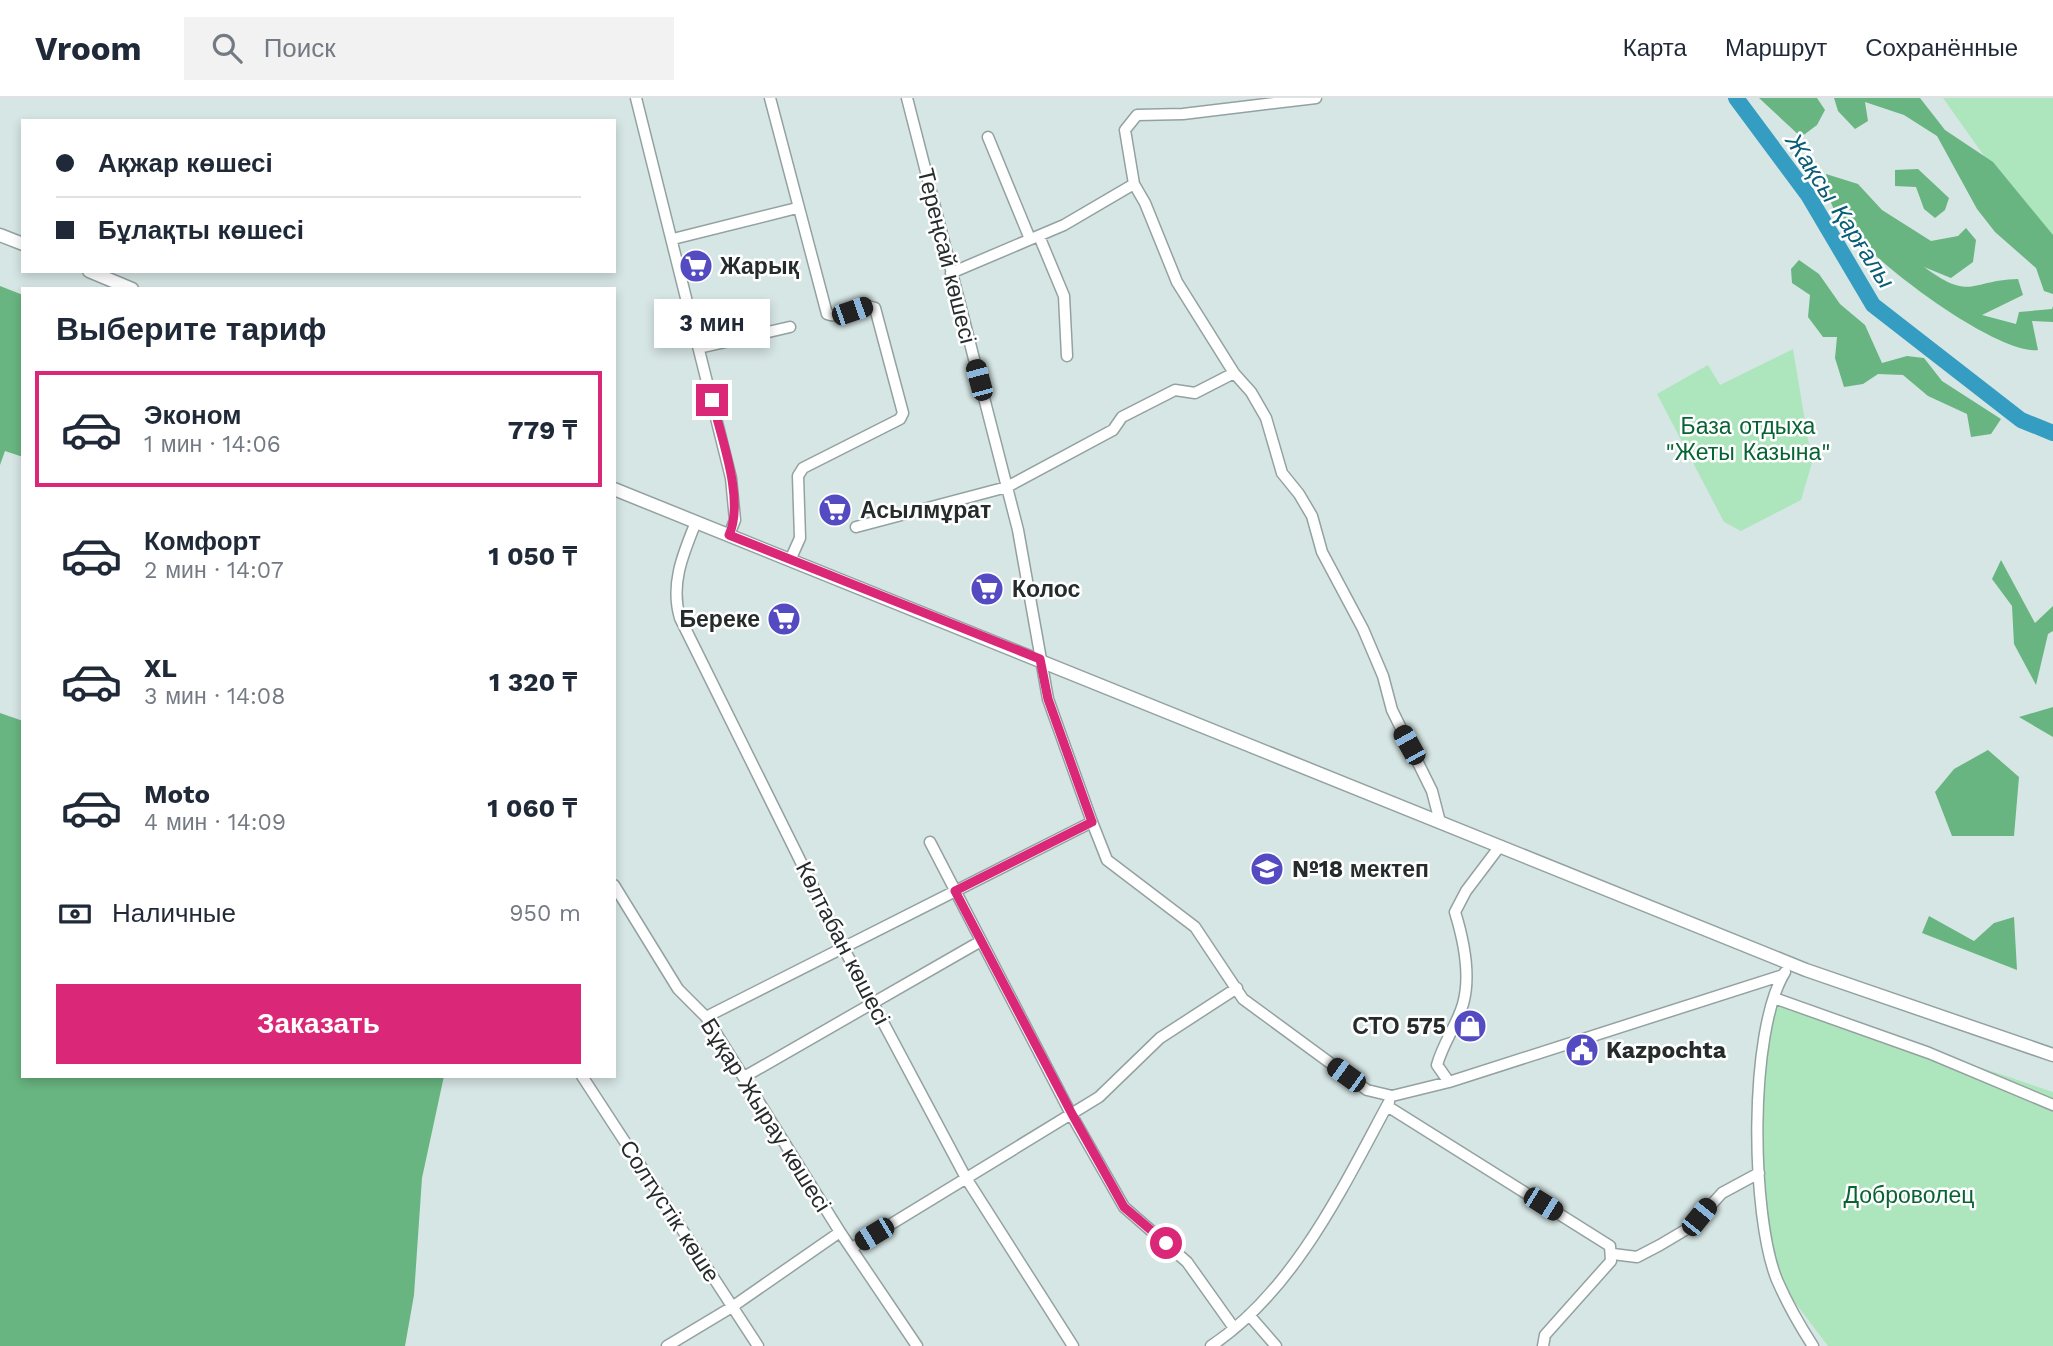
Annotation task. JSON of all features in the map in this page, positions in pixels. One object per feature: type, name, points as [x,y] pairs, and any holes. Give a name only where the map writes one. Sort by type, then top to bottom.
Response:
[{"type":"main road","points":[[0,235],[21,243]]},
{"type":"main road","points":[[94,273],[127,287]]},
{"type":"main road","points":[[616,490],[791,558],[1500,846],[1787,969],[2053,1055]]},
{"type":"street","points":[[636,98],[731,478],[736,520],[729,535]]},
{"type":"street","points":[[770,98],[827,314],[837,316],[866,306],[875,309],[902,417],[803,468],[798,476],[800,538],[791,558]]},
{"type":"street","name":"Тереңсай көшесі","points":[[907,98],[1018,530],[1048,699],[1107,860],[1195,927],[1242,999],[1367,1090],[1390,1101],[1610,1246],[1613,1254]]},
{"type":"street","points":[[1316,98],[1183,114],[1137,116],[1125,130],[1135,184],[1177,282],[1234,373],[1251,392],[1266,418],[1282,473],[1312,516],[1322,552],[1363,629],[1383,676],[1392,710],[1432,791],[1440,822]]},
{"type":"street","points":[[988,137],[1064,296],[1067,356]]},
{"type":"street","points":[[951,273],[1064,225],[1135,184]]},
{"type":"street","points":[[673,239],[797,208]]},
{"type":"street","points":[[699,348],[790,327]]},
{"type":"street","points":[[856,527],[1007,487],[1112,430],[1122,417],[1143,406],[1175,390],[1195,393],[1234,373]]},
{"type":"street","name":"Көлтабан көшесі","points":[[696,522],[675,586],[674,597],[680,618],[843,947],[966,1178],[1073,1346]]},
{"type":"street","points":[[706,1017],[1092,822]]},
{"type":"street","points":[[930,842],[1072,1114],[1124,1207],[1187,1262],[1234,1328]]},
{"type":"street","points":[[1449,1082],[1437,1065],[1463,1003],[1465,970],[1461,931],[1455,912],[1466,891],[1500,846]]},
{"type":"street","name":"Бұқар Жырау көшесі","points":[[616,888],[678,989],[706,1017],[840,1232],[917,1346]]},
{"type":"street","points":[[744,1077],[981,941]]},
{"type":"street","points":[[1787,969],[1768,1014],[1758,1081],[1759,1173],[1767,1239],[1777,1279],[1813,1346]]},
{"type":"street","points":[[1211,1346],[1249,1315],[1326,1220],[1390,1101],[1787,969]]},
{"type":"street","points":[[852,1248],[1099,1097],[1160,1038],[1237,988]]},
{"type":"street","points":[[1774,999],[1929,1053],[2053,1105]]},
{"type":"street","name":"Солтүстік көше","points":[[583,1078],[758,1346]]},
{"type":"street","points":[[1543,1346],[1545,1335],[1611,1261],[1613,1254],[1637,1257],[1660,1245],[1692,1226],[1722,1193],[1759,1173]]},
{"type":"street","points":[[667,1346],[733,1307],[840,1232]]},
{"type":"street","points":[[1249,1315],[1276,1346]]},
{"type":"green space","points":[[1759,98],[1817,98],[1825,110],[1817,125],[1801,137]]},
{"type":"green space","points":[[1834,98],[1920,98],[1945,130],[1993,162],[2053,235],[2053,294],[2044,291],[2036,268],[1995,232],[1977,209],[1937,136],[1904,115],[1865,102],[1868,121],[1855,129],[1838,111]]},
{"type":"green space","points":[[1943,98],[2053,98],[2053,253]]},
{"type":"green space","points":[[1918,169],[1949,198],[1945,210],[1935,218],[1924,209],[1916,187],[1895,186],[1895,170]]},
{"type":"green space","points":[[1826,174],[1858,184],[1882,210],[1931,241],[1958,236],[1966,228],[1976,240],[1973,262],[1951,278],[1924,267],[1952,284],[1962,286],[2018,279],[2023,295],[1982,315],[2016,324],[2019,312],[2052,309],[2053,306],[2053,322],[2032,321],[2038,350],[2018,347],[1990,336],[1959,318],[1894,271],[1844,224],[1832,205]]},
{"type":"green space","points":[[1799,260],[1819,274],[1840,304],[1865,325],[1882,363],[1907,356],[1924,358],[1942,381],[2001,419],[1991,434],[1971,437],[1967,414],[1928,396],[1903,375],[1878,374],[1863,384],[1844,387],[1835,358],[1837,337],[1823,337],[1808,317],[1810,295],[1792,283],[1791,269]]},
{"type":"green space","points":[[0,286],[21,294],[21,456],[5,451],[0,465]]},
{"type":"green space","name":"База отдыха \"Жеты Казына\"","points":[[1793,349],[1812,463],[1801,500],[1741,531],[1724,522],[1657,394],[1708,365],[1720,385]]},
{"type":"green space","points":[[2001,560],[2035,623],[2053,606],[2053,631],[2048,634],[2036,685],[2014,644],[2012,606],[1992,579]]},
{"type":"green space","points":[[2053,707],[2053,737],[2019,717]]},
{"type":"green space","points":[[0,713],[21,720],[21,1078],[444,1078],[422,1178],[414,1295],[405,1346],[0,1346]]},
{"type":"green space","points":[[1988,750],[2019,777],[2014,836],[1952,836],[1935,792],[1954,769]]},
{"type":"green space","points":[[1929,916],[1974,941],[1994,923],[2014,917],[2017,970],[1922,933]]},
{"type":"green space","name":"Доброволец","points":[[1774,998],[2053,1092],[2053,1346],[1828,1346],[1777,1279],[1757,1149],[1763,1050]]},
{"type":"waterway","name":"Жақсы Қарғалы","points":[[1736,98],[1808,195],[1873,305],[2021,420],[2053,433]]},
{"type":"place","name":"Жарық","points":[[696,266]]},
{"type":"place","name":"Асылмұрат","points":[[835,510]]},
{"type":"place","name":"Колос","points":[[987,589]]},
{"type":"place","name":"Береке","points":[[784,619]]},
{"type":"place","name":"№18 мектеп","points":[[1267,869]]},
{"type":"place","name":"СТО 575","points":[[1470,1026]]},
{"type":"place","name":"Kazpochta","points":[[1582,1050]]},
{"type":"route","points":[[712,400],[731,478],[736,520],[729,535],[1040,659],[1048,699],[1092,822],[955,891],[1124,1207],[1166,1243]]}]
